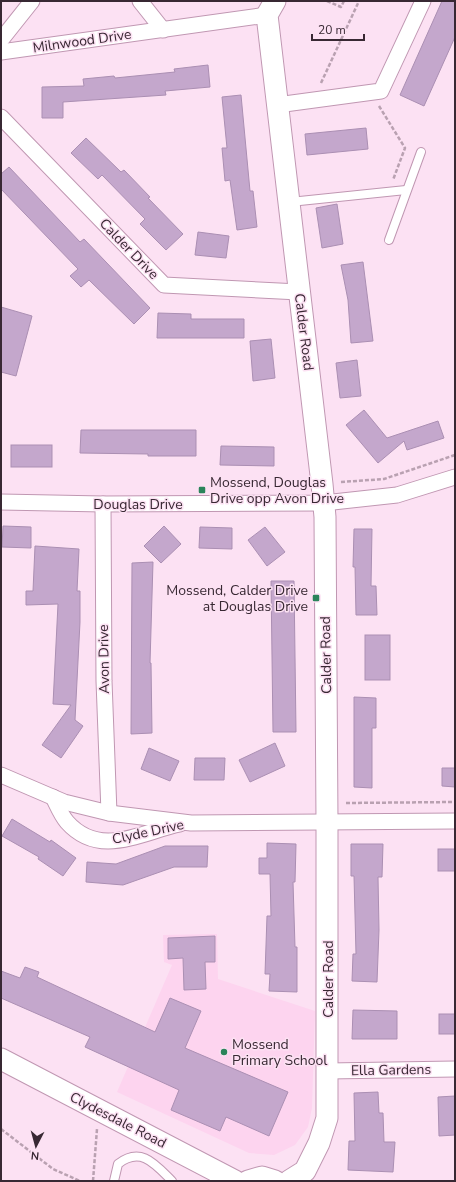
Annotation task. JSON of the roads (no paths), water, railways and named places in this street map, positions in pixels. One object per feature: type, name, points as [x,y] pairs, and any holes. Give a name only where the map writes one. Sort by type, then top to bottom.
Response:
[{"type":"street","points":[[1,40],[32,1]]},
{"type":"street","points":[[140,1],[163,30]]},
{"type":"street","points":[[277,105],[381,91],[423,1]]},
{"type":"street","name":"Milnwood Drive","points":[[1,52],[163,30],[271,8]]},
{"type":"street","name":"Calder Road","points":[[271,8],[277,105],[323,493],[327,812],[328,1071],[326,1118],[320,1143],[305,1171],[289,1181]]},
{"type":"street","name":"Calder Drive","points":[[1,117],[164,285],[299,292]]},
{"type":"street","name":"Douglas Drive","points":[[1,502],[103,504],[323,493],[397,495],[455,476]]},
{"type":"street","name":"Avon Drive","points":[[103,504],[104,681],[109,813]]},
{"type":"street","name":"Clyde Drive","points":[[1,775],[64,802],[109,813],[191,823]]},
{"type":"street","name":"Clyde Drive","points":[[53,797],[66,821],[80,833],[99,842],[120,840],[191,823],[327,812],[455,821]]},
{"type":"street","name":"Clydesdale Road","points":[[1,1059],[98,1111],[235,1181]]},
{"type":"street","name":"Ella Gardens","points":[[328,1071],[455,1069]]},
{"type":"street","points":[[248,1181],[262,1177],[275,1181]]},
{"type":"lane","points":[[389,240],[421,152]]},
{"type":"lane","points":[[288,203],[406,190]]},
{"type":"lane","points":[[114,1181],[118,1164],[125,1158],[136,1155],[152,1162],[172,1181]]},
{"type":"place","name":"Mossend, Douglas Drive opp Avon Drive","points":[[202,490]]},
{"type":"place","name":"Mossend, Calder Drive at Douglas Drive","points":[[316,598]]},
{"type":"place","name":"Mossend Primary School","points":[[224,1052]]}]
